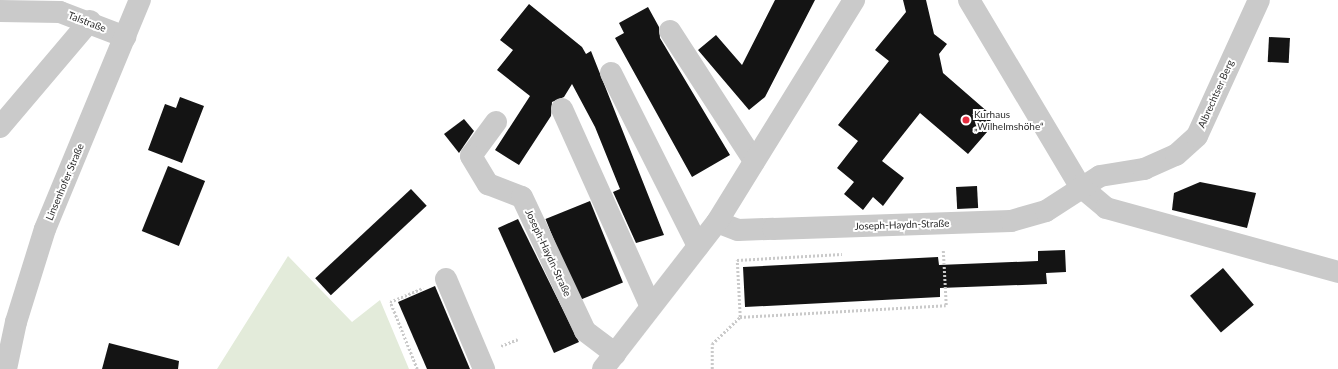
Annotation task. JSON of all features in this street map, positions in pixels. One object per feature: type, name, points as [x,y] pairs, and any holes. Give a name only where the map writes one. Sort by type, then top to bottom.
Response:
[{"type":"street","name":"Linsenhofer Straße","points":[[6,369],[16,322],[45,229],[140,0]]},
{"type":"street","name":"Joseph-Haydn-Straße","points":[[496,122],[472,156],[488,184],[522,197],[585,331],[609,362],[650,305],[717,222],[854,0]]},
{"type":"street","points":[[969,0],[1080,186],[1106,208],[1338,272]]},
{"type":"street","name":"Albrechtser Berg","points":[[1080,186],[1100,176],[1144,169],[1176,155],[1197,136],[1259,0]]},
{"type":"street","name":"Talstraße","points":[[0,11],[60,12],[90,22],[125,37]]},
{"type":"street","points":[[0,127],[90,22]]},
{"type":"street","points":[[670,31],[754,161]]},
{"type":"street","points":[[611,73],[698,246]]},
{"type":"street","points":[[562,109],[650,305]]},
{"type":"street","name":"Joseph-Haydn-Straße","points":[[717,222],[738,230],[1011,221],[1046,211],[1080,186]]},
{"type":"street","points":[[446,279],[484,369]]},
{"type":"path","points":[[712,369],[712,344],[740,317],[946,305],[943,249],[935,250]]},
{"type":"path","points":[[740,317],[737,260],[847,254]]},
{"type":"path","points":[[418,369],[390,302],[446,279]]},
{"type":"green space","points":[[288,256],[352,322],[380,300],[409,369],[217,369]]},
{"type":"building","points":[[775,0],[815,0],[765,97],[749,110],[698,50],[716,35],[742,65]]},
{"type":"building","points":[[903,0],[926,0],[934,34],[947,44],[939,54],[943,73],[989,113],[986,116],[994,124],[968,154],[920,113],[882,161],[904,178],[883,206],[873,197],[863,210],[844,194],[854,182],[837,168],[858,141],[838,125],[889,61],[875,50],[906,12]]},
{"type":"building","points":[[529,4],[582,47],[586,54],[591,51],[664,235],[636,243],[613,192],[620,189],[595,127],[572,84],[564,97],[552,102],[551,116],[519,165],[495,150],[530,96],[497,70],[513,50],[500,40]]},
{"type":"building","points":[[648,7],[659,27],[660,38],[730,155],[692,177],[615,38],[624,33],[619,23]]},
{"type":"building","points":[[1269,37],[1290,38],[1289,63],[1268,62]]},
{"type":"building","points":[[180,97],[204,106],[182,163],[148,150],[165,104],[176,108]]},
{"type":"building","points":[[464,119],[474,131],[459,153],[444,134]]},
{"type":"building","points":[[168,166],[205,181],[179,246],[142,231]]},
{"type":"building","points":[[1200,182],[1256,193],[1247,228],[1172,210],[1174,193]]},
{"type":"building","points":[[977,186],[978,208],[957,209],[956,187]]},
{"type":"building","points":[[411,189],[427,206],[331,295],[315,278]]},
{"type":"building","points":[[590,201],[623,283],[578,301],[545,219]]},
{"type":"building","points":[[518,219],[579,342],[554,353],[498,228]]},
{"type":"building","points":[[1065,250],[1066,272],[1046,273],[1047,284],[940,288],[940,297],[745,307],[743,267],[938,257],[939,265],[1038,261],[1038,251]]},
{"type":"building","points":[[1223,268],[1254,305],[1221,332],[1190,296]]},
{"type":"building","points":[[435,286],[470,369],[427,369],[398,302]]},
{"type":"building","points":[[109,343],[179,361],[178,369],[102,369]]},
{"type":"place","name":"Kurhaus „Wilhelmshöhe“","points":[[966,120]]}]
